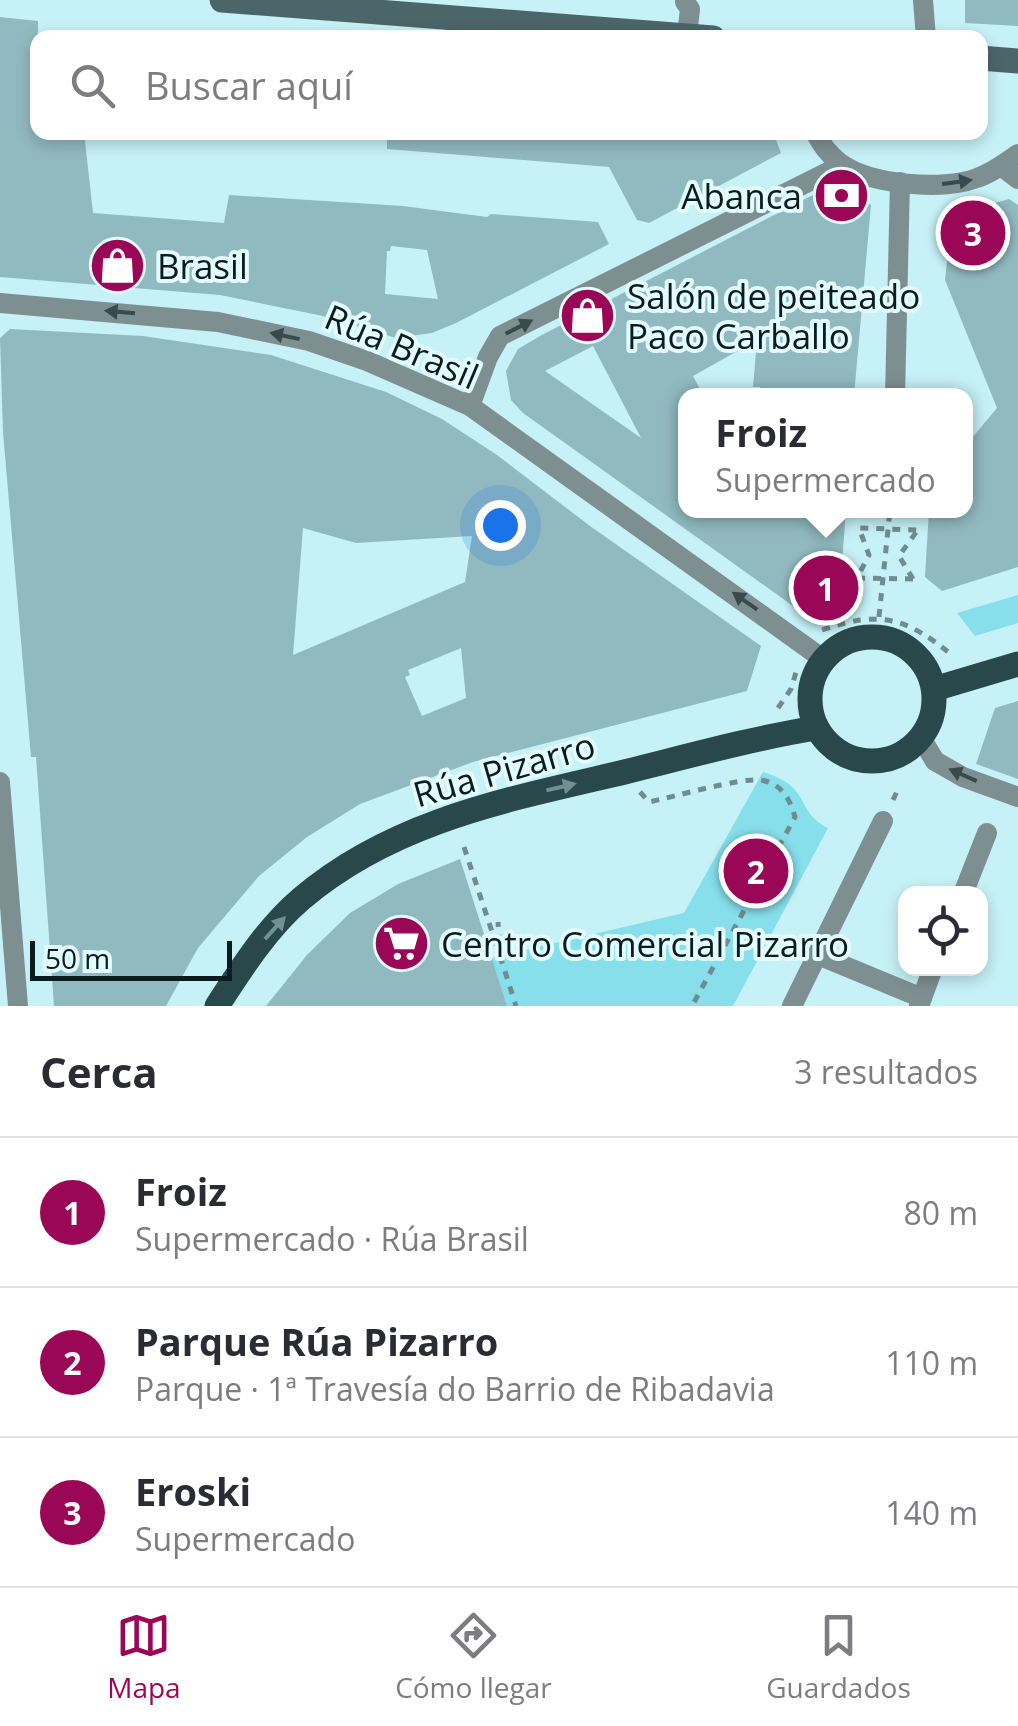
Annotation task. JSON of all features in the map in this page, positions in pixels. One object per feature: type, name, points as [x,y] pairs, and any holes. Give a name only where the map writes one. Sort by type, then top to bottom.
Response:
[{"type":"main road","points":[[222,0],[620,30]]},
{"type":"main road","points":[[988,59],[1018,61]]},
{"type":"main road","points":[[878,636],[916,653],[928,669],[934,689],[933,715],[921,738],[887,760],[866,761],[837,750],[816,728],[810,710],[810,692],[824,659],[839,645],[858,638],[878,636]]},
{"type":"main road","points":[[934,689],[1018,664]]},
{"type":"main road","name":"Rúa Pizarro","points":[[217,1006],[248,958],[300,900],[404,834],[454,815],[816,728]]},
{"type":"street","points":[[922,0],[925,30]]},
{"type":"street","points":[[686,2],[698,30]]},
{"type":"street","points":[[820,140],[842,165],[863,176],[900,182],[945,184],[1012,167]]},
{"type":"street","points":[[470,406],[488,356],[500,336],[842,165]]},
{"type":"street","points":[[894,388],[900,182]]},
{"type":"street","name":"Rúa Brasil","points":[[0,303],[218,322],[310,341],[367,361],[470,406],[824,659]]},
{"type":"street","points":[[921,738],[935,762],[963,777],[1018,796]]},
{"type":"street","points":[[0,782],[4,881],[18,1006]]},
{"type":"street","points":[[792,1006],[883,821]]},
{"type":"street","points":[[966,886],[987,833]]},
{"type":"street","points":[[818,955],[920,1002],[930,976]]},
{"type":"path","points":[[878,618],[889,518]]},
{"type":"path","points":[[859,528],[888,528],[918,530],[899,556],[913,578],[857,578],[869,555],[859,528]]},
{"type":"path","points":[[817,632],[848,621],[878,618],[918,629],[954,657],[969,659]]},
{"type":"path","points":[[634,770],[640,792],[649,802],[758,780],[783,792],[790,800],[795,818],[692,1006]]},
{"type":"path","points":[[464,847],[516,1006]]},
{"type":"path","points":[[498,922],[500,956]]},
{"type":"shaded area","points":[[1018,595],[1018,623],[975,636],[957,613]]},
{"type":"shaded area","points":[[763,772],[789,785],[817,821],[828,828],[733,1006],[507,1006],[491,958],[684,913]]},
{"type":"building","points":[[965,0],[1018,0],[1018,26],[965,23]]},
{"type":"building","points":[[0,17],[38,21],[38,30],[30,30],[30,140],[85,140],[93,213],[224,223],[229,195],[403,206],[487,217],[491,214],[598,222],[609,244],[456,323],[432,333],[396,338],[323,316],[220,295],[0,277]],"holes":[[[391,246],[427,250],[438,299],[385,294],[387,251]]]},
{"type":"building","points":[[387,140],[776,140],[781,153],[649,223],[637,220],[609,167],[387,149]]},
{"type":"building","points":[[832,185],[871,205],[855,388],[753,387],[757,340],[693,376],[699,388],[678,388],[678,518],[845,518],[840,589],[800,611],[523,413],[511,400],[506,371],[518,349]],"holes":[[[593,346],[641,438],[545,371]]]},
{"type":"building","points":[[1009,199],[1018,205],[1018,567],[942,591],[925,577],[929,518],[973,518],[973,437],[997,408],[945,280],[952,215]]},
{"type":"building","points":[[10,329],[143,336],[271,355],[386,392],[442,419],[497,455],[590,526],[761,646],[747,691],[473,762],[360,804],[307,837],[259,876],[198,948],[166,1006],[54,1006],[36,757],[31,757],[3,432],[0,338]],"holes":[[[303,528],[356,543],[472,536],[465,582],[293,655]],[[461,648],[466,698],[422,716],[405,677],[410,675],[408,670]]]},
{"type":"building","points":[[1018,701],[1018,779],[976,764],[995,708]]},
{"type":"building","name":"Centro Comercial Pizarro","points":[[460,859],[507,1006],[266,1006],[307,955],[350,913],[398,884]]},
{"type":"place","name":"Abanca","points":[[841,195]]},
{"type":"place","name":"Eroski","points":[[973,233]]},
{"type":"place","name":"Brasil","points":[[118,265]]},
{"type":"place","name":"Salón de peiteado Paco Carballo","points":[[588,315]]},
{"type":"place","name":"Froiz","points":[[826,588]]},
{"type":"place","name":"Parque Rúa Pizarro","points":[[756,871]]},
{"type":"place","name":"Centro Comercial Pizarro","points":[[402,943]]}]
